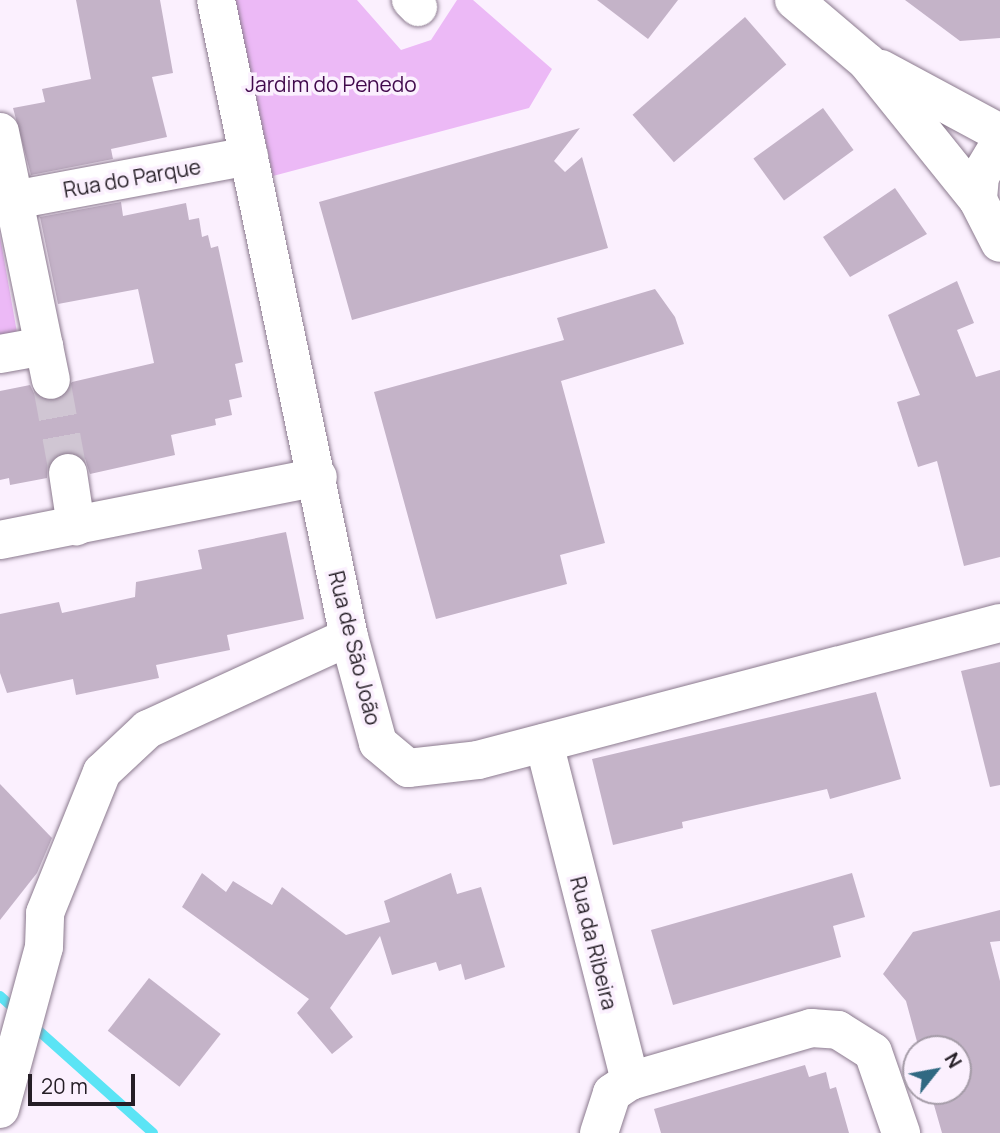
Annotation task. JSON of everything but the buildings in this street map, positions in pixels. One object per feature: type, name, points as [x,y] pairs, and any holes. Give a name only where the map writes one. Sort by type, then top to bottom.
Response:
[{"type":"street","name":"Rua de São João","points":[[216,0],[318,477],[349,637],[378,743],[408,768],[544,743],[1000,623]]},
{"type":"street","points":[[794,0],[867,62],[1000,133]]},
{"type":"street","points":[[867,62],[988,222]]},
{"type":"street","points":[[0,132],[47,363],[0,354]]},
{"type":"street","points":[[1000,143],[980,176],[988,222],[1000,262]]},
{"type":"street","name":"Rua do Parque","points":[[14,200],[250,156]]},
{"type":"street","points":[[68,473],[76,526]]},
{"type":"street","points":[[0,540],[318,477]]},
{"type":"street","points":[[0,1109],[32,1000],[45,913],[102,772],[148,729],[349,637]]},
{"type":"street","name":"Rua da Ribeira","points":[[544,743],[630,1081]]},
{"type":"street","points":[[599,1133],[612,1093],[630,1081],[811,1028],[838,1030],[860,1039],[883,1066],[901,1133]]},
{"type":"green space","name":"Jardim do Penedo","points":[[235,0],[357,0],[401,50],[431,40],[457,0],[473,0],[552,69],[529,108],[273,176]]},
{"type":"green space","points":[[0,236],[19,344],[0,347]]},
{"type":"waterway","points":[[0,996],[18,1012]]},
{"type":"waterway","points":[[30,1023],[153,1133]]},
{"type":"tunnel","points":[[51,380],[68,473]]}]
